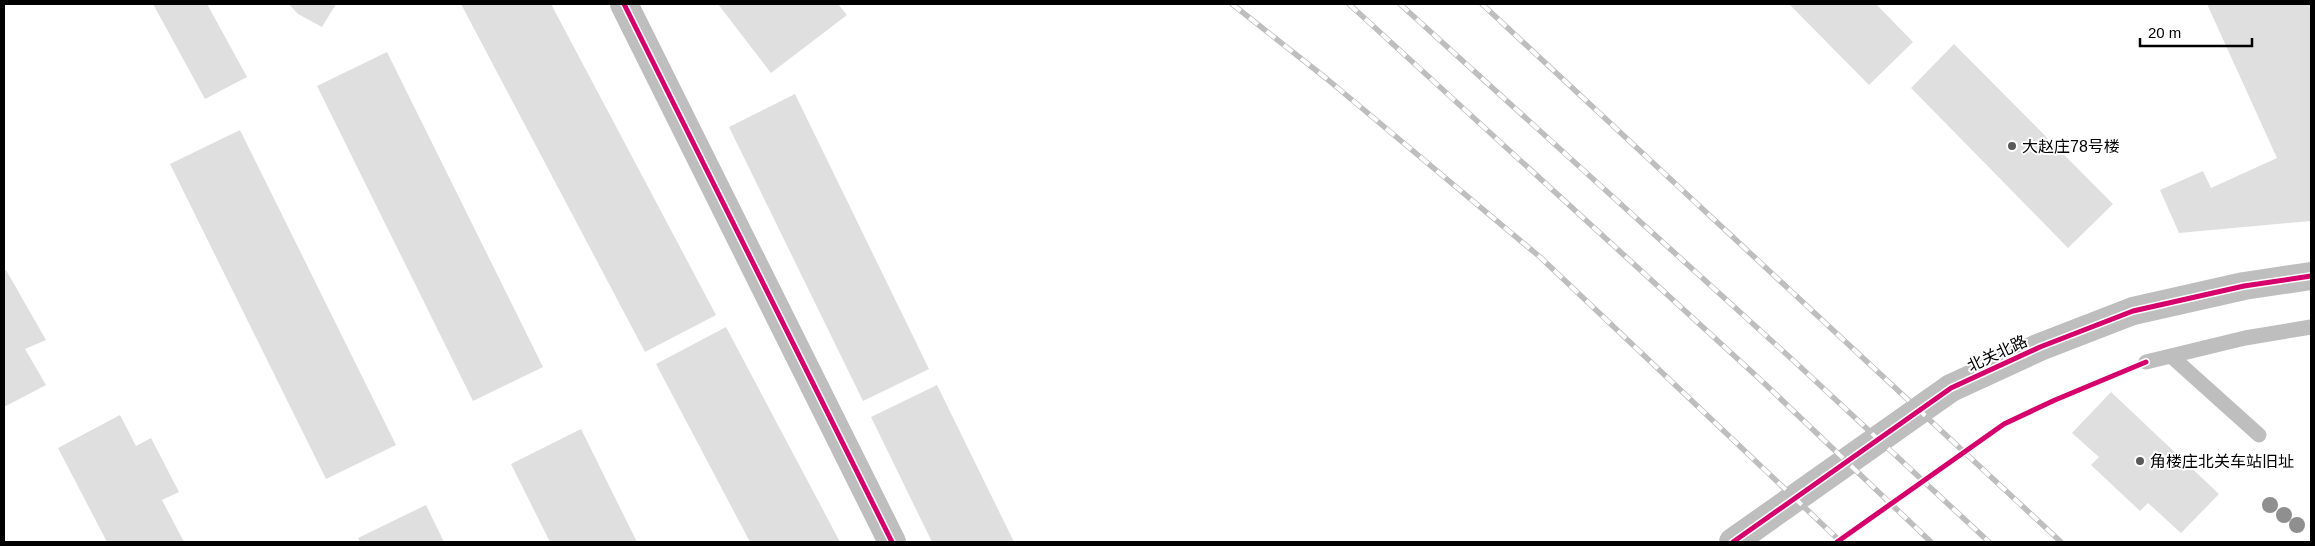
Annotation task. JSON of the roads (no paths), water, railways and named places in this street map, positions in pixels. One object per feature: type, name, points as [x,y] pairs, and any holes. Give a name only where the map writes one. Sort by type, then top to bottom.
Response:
[{"type":"street","points":[[624,4],[892,542]]},
{"type":"street","name":"北关北路","points":[[1733,542],[1951,388],[2040,347],[2133,311],[2244,286],[2311,276]]},
{"type":"lane","points":[[2146,362],[2245,338],[2311,327]]},
{"type":"lane","points":[[2171,356],[2259,435]]},
{"type":"railway","points":[[1232,4],[1327,79],[1540,257],[1841,542]]},
{"type":"railway","points":[[1349,4],[1764,383],[1931,542]]},
{"type":"railway","points":[[1400,4],[1795,362],[1989,542]]},
{"type":"railway","points":[[1482,4],[2061,542]]},
{"type":"place","name":"大赵庄78号楼","points":[[2012,146]]},
{"type":"place","name":"角楼庄北关车站旧址","points":[[2140,461]]}]
